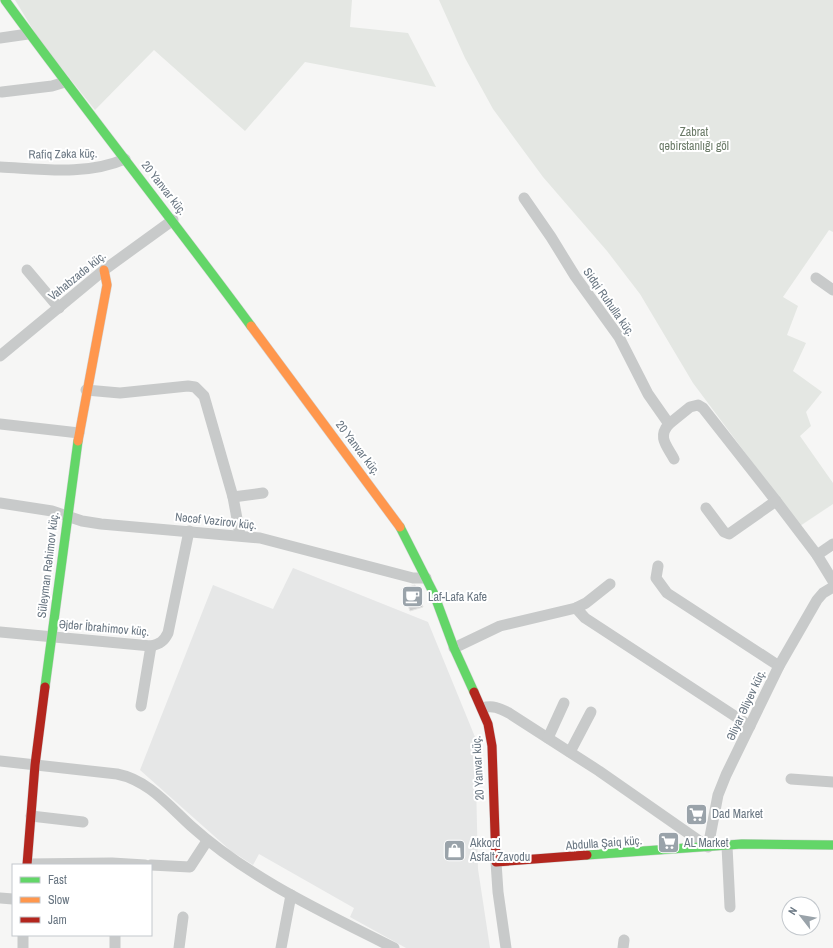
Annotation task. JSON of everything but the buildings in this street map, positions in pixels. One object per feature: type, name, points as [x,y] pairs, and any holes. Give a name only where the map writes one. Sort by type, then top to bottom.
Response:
[{"type":"street","name":"20 Yanvar küç.","points":[[5,0],[28,34],[173,220],[390,513],[426,578],[454,648],[488,724],[492,746],[498,892],[506,948]]},
{"type":"street","points":[[0,38],[28,34]]},
{"type":"street","points":[[2,92],[52,86],[65,82]]},
{"type":"street","name":"Rafiq Zəka küç.","points":[[0,167],[74,170],[98,168],[125,159]]},
{"type":"street","name":"Sidqi Ruhulla küç.","points":[[524,198],[551,237],[575,276],[619,338],[648,394],[669,424]]},
{"type":"street","name":"Vahabzadə küç.","points":[[0,356],[104,270],[173,220]]},
{"type":"street","points":[[27,270],[58,308]]},
{"type":"street","name":"Süleyman Rəhimov küç.","points":[[27,864],[34,764],[79,433],[106,289],[106,277],[104,270]]},
{"type":"street","points":[[816,278],[833,290]]},
{"type":"street","points":[[86,390],[120,393],[188,386],[200,390],[204,396],[233,497],[240,535]]},
{"type":"street","points":[[674,460],[662,436],[663,430],[690,407],[698,405],[703,408],[776,501],[817,555],[833,581]]},
{"type":"street","points":[[0,424],[79,433]]},
{"type":"street","points":[[233,497],[263,493]]},
{"type":"street","points":[[706,508],[724,532],[729,534],[776,501]]},
{"type":"street","name":"Nəcəf Vəzirov küç.","points":[[0,503],[36,508],[101,524],[240,535],[260,538],[413,578],[426,578]]},
{"type":"street","name":"Əjdər İbrahimov küç.","points":[[0,632],[151,646],[158,644],[164,640],[168,633],[188,531]]},
{"type":"street","points":[[817,555],[833,544]]},
{"type":"street","points":[[658,566],[656,578],[667,593],[779,666]]},
{"type":"street","points":[[454,648],[500,626],[576,608],[586,603],[610,584]]},
{"type":"street","name":"Əliyar Əliyev küç.","points":[[708,847],[718,795],[750,726],[779,666],[818,600],[823,594],[833,587]]},
{"type":"street","points":[[576,608],[585,618],[750,726]]},
{"type":"street","points":[[142,706],[151,646]]},
{"type":"street","points":[[548,738],[564,703]]},
{"type":"street","points":[[482,708],[490,706],[497,707],[548,738],[708,847]]},
{"type":"street","points":[[570,752],[591,712]]},
{"type":"street","points":[[0,761],[117,774],[134,778],[147,786],[207,841],[251,873],[394,948]]},
{"type":"street","points":[[790,779],[833,782]]},
{"type":"street","points":[[31,816],[83,822]]},
{"type":"street","points":[[152,865],[190,867],[207,841]]},
{"type":"street","name":"Abdulla Şaiq küç.","points":[[496,862],[774,843],[833,845]]},
{"type":"street","points":[[727,846],[730,907]]},
{"type":"street","points":[[27,864],[128,864]]},
{"type":"street","points":[[281,948],[291,895]]},
{"type":"street","points":[[0,898],[12,899]]},
{"type":"street","points":[[179,948],[183,917]]},
{"type":"street","points":[[22,948],[23,936]]},
{"type":"street","points":[[115,936],[115,948]]},
{"type":"shaded area","points":[[293,568],[428,622],[475,737],[478,869],[490,948],[406,948],[350,917],[354,908],[259,854],[253,865],[231,851],[140,770],[213,585],[273,609]]},
{"type":"green space","points":[[15,0],[352,0],[350,27],[408,33],[436,87],[305,62],[245,131],[154,50],[95,110],[40,41]]},
{"type":"green space","name":"Zabrat qəbirstanlığı göl","points":[[439,0],[833,0],[833,232],[829,230],[783,297],[798,306],[787,335],[806,343],[793,371],[822,392],[806,412],[811,426],[800,436],[833,483],[833,504],[800,526],[693,383],[640,294],[607,251],[543,177],[493,109],[465,58]]},
{"type":"traffic: fast","points":[[5,0],[251,326]]},
{"type":"traffic: fast","points":[[45,687],[78,441]]},
{"type":"traffic: fast","points":[[400,527],[434,594],[454,648],[474,692]]},
{"type":"traffic: fast","points":[[587,855],[742,844],[833,845]]},
{"type":"traffic: slow","points":[[78,441],[107,285],[104,270]]},
{"type":"traffic: slow","points":[[251,326],[400,527]]},
{"type":"traffic: jam","points":[[27,864],[35,765],[45,687]]},
{"type":"traffic: jam","points":[[474,692],[488,724],[492,746],[496,862],[587,855]]},
{"type":"place","name":"Laf-Lafa Kafe","points":[[413,597]]},
{"type":"place","name":"Dad Market","points":[[697,814]]},
{"type":"place","name":"AL Market","points":[[669,843]]},
{"type":"place","name":"Akkord Asfalt Zavodu","points":[[455,850]]}]
